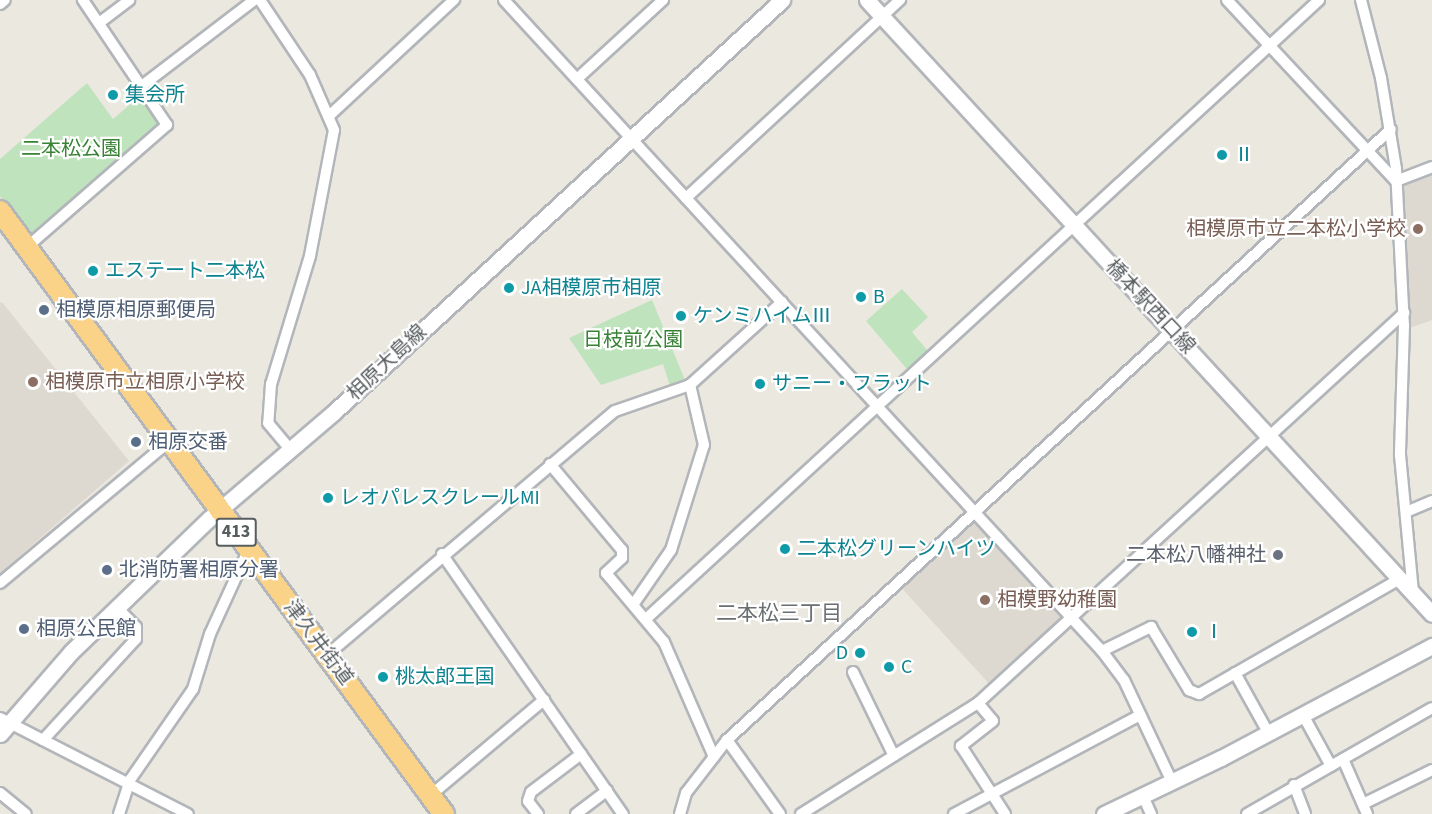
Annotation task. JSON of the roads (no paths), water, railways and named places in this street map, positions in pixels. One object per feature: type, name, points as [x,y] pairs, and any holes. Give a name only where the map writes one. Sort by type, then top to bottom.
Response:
[{"type":"highway","name":"津久井街道","points":[[0,211],[444,814]]},
{"type":"street","points":[[0,4],[5,0]]},
{"type":"street","points":[[27,247],[166,127],[167,118],[83,0]]},
{"type":"street","points":[[99,23],[129,0]]},
{"type":"street","points":[[143,85],[254,0]]},
{"type":"street","points":[[260,0],[310,75],[334,130],[310,256],[271,384],[268,423],[288,448]]},
{"type":"street","points":[[328,116],[454,0]]},
{"type":"street","points":[[504,0],[1102,651],[1140,715],[1172,782]]},
{"type":"street","points":[[577,80],[663,0]]},
{"type":"street","name":"相原大島線","points":[[3,725],[117,607],[219,510],[632,139],[782,0]]},
{"type":"street","name":"橋本駅西口線","points":[[867,0],[1432,614]]},
{"type":"street","points":[[686,198],[900,0]]},
{"type":"street","points":[[1227,0],[1396,181]]},
{"type":"street","points":[[647,618],[1319,0]]},
{"type":"street","points":[[1361,0],[1391,129],[1396,181],[1404,313],[1400,455],[1413,593]]},
{"type":"street","points":[[680,814],[686,793],[727,740],[1391,129]]},
{"type":"street","points":[[1396,181],[1432,167]]},
{"type":"street","points":[[327,655],[442,554],[615,411],[690,385],[782,302]]},
{"type":"street","points":[[801,814],[978,703],[1404,313]]},
{"type":"street","points":[[635,602],[671,550],[704,444],[690,385]]},
{"type":"street","points":[[0,583],[170,441]]},
{"type":"street","points":[[550,464],[622,550],[622,558],[606,573],[635,602],[677,666],[714,757]]},
{"type":"street","points":[[1406,512],[1432,501]]},
{"type":"street","points":[[119,814],[130,780],[194,689],[210,634],[249,549]]},
{"type":"street","points":[[442,554],[623,814]]},
{"type":"street","points":[[1102,651],[1147,626],[1192,694],[1235,673],[1400,579]]},
{"type":"street","points":[[43,740],[136,639],[136,627],[117,607]]},
{"type":"street","points":[[1104,814],[1269,734],[1432,645]]},
{"type":"street","points":[[853,672],[894,756]]},
{"type":"street","points":[[1235,673],[1269,734]]},
{"type":"street","points":[[430,795],[544,700]]},
{"type":"street","points":[[978,703],[993,721],[961,746],[1005,814]]},
{"type":"street","points":[[1247,814],[1432,708]]},
{"type":"street","points":[[954,814],[1140,715]]},
{"type":"street","points":[[1303,715],[1331,766]]},
{"type":"street","points":[[3,725],[43,740],[130,780],[188,814]]},
{"type":"street","points":[[727,740],[780,814]]},
{"type":"street","points":[[538,814],[528,801],[531,792],[581,754]]},
{"type":"street","points":[[1343,759],[1365,809],[1432,770]]},
{"type":"street","points":[[1294,785],[1305,814]]},
{"type":"street","points":[[576,814],[607,792]]},
{"type":"street","points":[[0,793],[26,814]]},
{"type":"street","points":[[1143,796],[1151,814]]},
{"type":"place","name":"集会所","points":[[113,95]]},
{"type":"place","name":"Ⅱ","points":[[1222,155]]},
{"type":"place","name":"相模原市立二本松小学校","points":[[1418,229]]},
{"type":"place","name":"エステート二本松","points":[[93,271]]},
{"type":"place","name":"JA相模原市相原","points":[[509,288]]},
{"type":"place","name":"B","points":[[861,297]]},
{"type":"place","name":"相模原相原郵便局","points":[[44,310]]},
{"type":"place","name":"ケンミハイムⅢ","points":[[681,316]]},
{"type":"place","name":"相模原市立相原小学校","points":[[33,382]]},
{"type":"place","name":"サニー・フラット","points":[[760,384]]},
{"type":"place","name":"相原交番","points":[[136,442]]},
{"type":"place","name":"レオパレスクレールMI","points":[[328,498]]},
{"type":"place","name":"二本松グリーンハイツ","points":[[785,549]]},
{"type":"place","name":"二本松八幡神社","points":[[1278,555]]},
{"type":"place","name":"北消防署相原分署","points":[[107,570]]},
{"type":"place","name":"相模野幼稚園","points":[[985,600]]},
{"type":"place","name":"相原公民館","points":[[24,629]]},
{"type":"place","name":"Ⅰ","points":[[1192,632]]},
{"type":"place","name":"D","points":[[860,653]]},
{"type":"place","name":"C","points":[[889,667]]},
{"type":"place","name":"桃太郎王国","points":[[383,677]]},
{"type":"district","name":"二本松三丁目","points":[[779,613]]},
{"type":"park label","name":"二本松公園","points":[[71,149]]},
{"type":"park label","name":"日枝前公園","points":[[633,340]]}]
